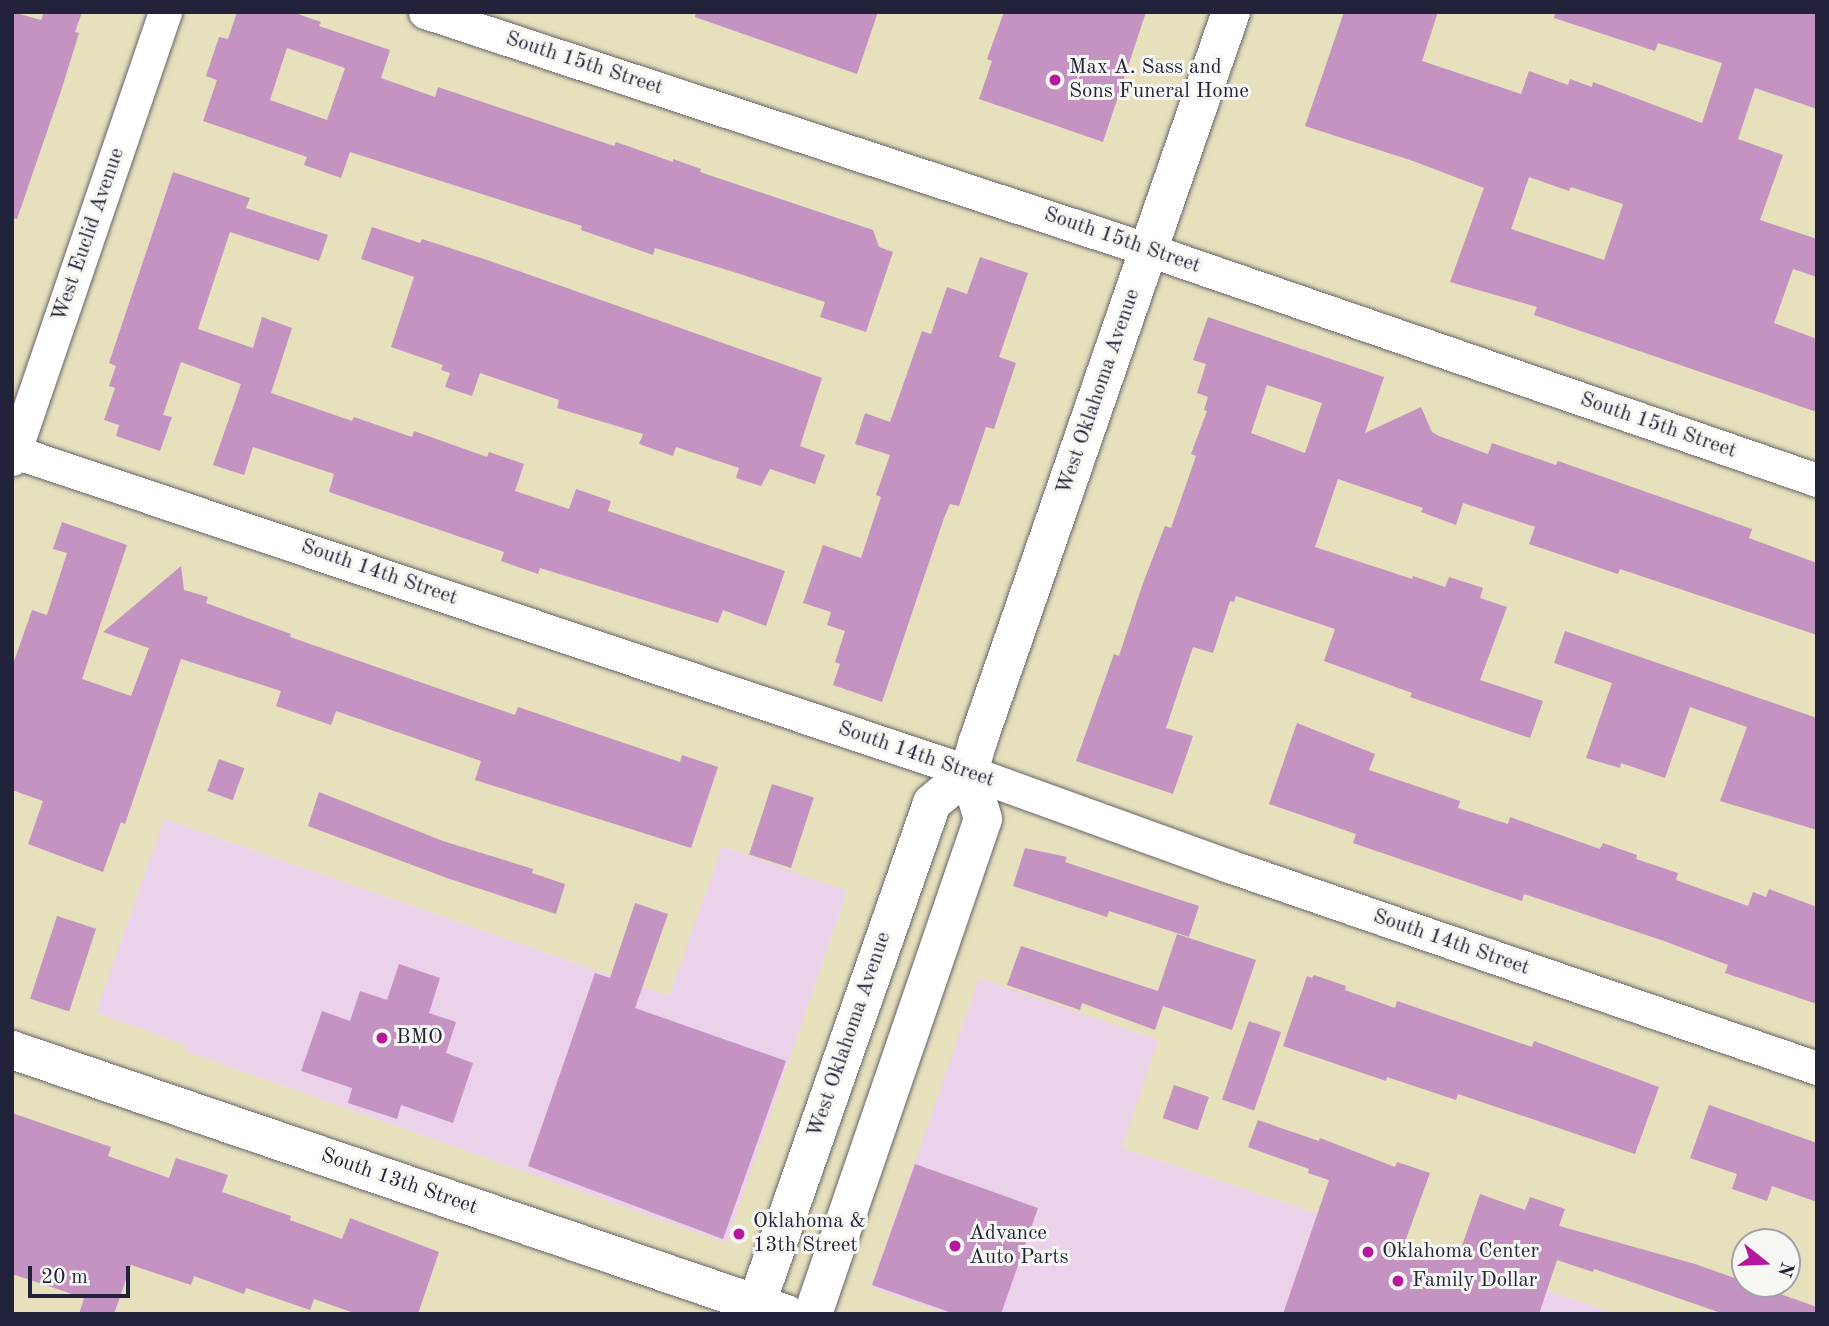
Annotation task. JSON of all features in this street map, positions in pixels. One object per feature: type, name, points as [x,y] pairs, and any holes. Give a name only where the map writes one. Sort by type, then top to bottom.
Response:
[{"type":"main road","name":"West Oklahoma Avenue","points":[[765,1310],[932,803],[969,772],[1231,12]]},
{"type":"main road","points":[[813,1314],[983,819],[969,772]]},
{"type":"main road","name":"South 13th Street","points":[[12,1050],[765,1310]]},
{"type":"street","name":"West Euclid Avenue","points":[[13,454],[165,12]]},
{"type":"street","name":"South 15th Street","points":[[425,12],[1149,250],[1817,480]]},
{"type":"street","name":"South 14th Street","points":[[13,454],[969,772],[1226,865],[1817,1068]]},
{"type":"shaded area","points":[[164,819],[669,996],[722,846],[847,891],[726,1243],[185,1051],[187,1046],[96,1012]]},
{"type":"shaded area","points":[[979,978],[1158,1040],[1122,1148],[1616,1314],[948,1314],[871,1287]]},
{"type":"building","points":[[12,12],[41,20],[44,12],[82,12],[75,32],[79,33],[62,88],[17,219],[12,218]]},
{"type":"building","points":[[237,12],[292,12],[321,22],[319,26],[390,50],[381,78],[435,97],[438,87],[614,146],[616,142],[673,162],[673,159],[701,169],[700,172],[873,230],[879,247],[893,252],[866,332],[820,317],[825,302],[737,273],[655,248],[653,255],[581,230],[582,226],[350,152],[341,178],[304,165],[307,157],[203,121],[217,80],[206,76],[219,37],[228,39]],"holes":[[[287,48],[345,68],[327,120],[270,100]]]},
{"type":"building","points":[[696,12],[878,12],[857,74],[695,17]]},
{"type":"building","name":"Max A. Sass and Sons Funeral Home","points":[[1004,12],[1146,12],[1103,142],[979,99],[992,61],[987,59]]},
{"type":"building","points":[[1344,12],[1438,12],[1422,61],[1521,94],[1529,71],[1568,85],[1570,79],[1592,87],[1593,82],[1702,123],[1722,63],[1658,43],[1655,51],[1554,18],[1555,12],[1817,12],[1817,109],[1755,88],[1738,139],[1783,155],[1760,220],[1817,239],[1817,277],[1793,269],[1774,323],[1817,339],[1817,412],[1534,315],[1537,307],[1450,282],[1484,188],[1413,161],[1305,126]],"holes":[[[1529,177],[1569,191],[1571,187],[1623,204],[1604,260],[1511,229]]]},
{"type":"building","points":[[173,172],[250,198],[246,208],[328,235],[319,261],[230,232],[198,329],[253,348],[262,317],[292,328],[271,393],[352,421],[354,417],[412,437],[414,431],[487,457],[489,452],[524,464],[515,491],[569,509],[576,489],[611,501],[608,511],[785,571],[766,626],[723,610],[718,623],[540,568],[538,574],[501,561],[504,552],[329,492],[334,474],[253,447],[244,475],[213,465],[241,384],[181,362],[163,415],[172,417],[160,451],[116,436],[119,425],[104,420],[115,388],[109,386],[116,366],[109,363]]},
{"type":"building","points":[[372,227],[420,243],[422,239],[490,261],[822,378],[800,446],[825,455],[815,484],[770,469],[761,486],[736,478],[739,468],[676,447],[673,456],[639,444],[643,434],[557,408],[559,400],[480,373],[472,396],[445,387],[450,373],[441,370],[443,365],[391,347],[414,277],[361,259]]},
{"type":"building","points":[[980,257],[1028,273],[999,357],[1016,363],[994,429],[986,427],[959,506],[950,504],[944,518],[882,702],[833,685],[840,664],[835,662],[845,631],[827,625],[831,612],[803,603],[823,545],[861,558],[881,497],[876,495],[890,455],[855,444],[865,413],[890,422],[922,331],[931,334],[947,287],[967,294]]},
{"type":"building","points":[[1208,317],[1384,377],[1365,433],[1421,407],[1432,432],[1439,436],[1488,454],[1492,443],[1556,465],[1558,461],[1752,529],[1749,538],[1817,563],[1817,635],[1620,569],[1618,574],[1529,544],[1535,527],[1463,503],[1456,525],[1421,512],[1423,508],[1338,479],[1315,547],[1445,587],[1449,577],[1483,588],[1480,598],[1507,607],[1480,680],[1543,701],[1530,738],[1410,697],[1412,693],[1324,661],[1335,629],[1236,596],[1234,602],[1230,601],[1213,653],[1193,647],[1166,728],[1193,736],[1173,794],[1076,761],[1114,654],[1119,656],[1165,526],[1171,528],[1196,456],[1191,454],[1207,411],[1204,410],[1208,397],[1197,393],[1206,364],[1193,360]],"holes":[[[1267,385],[1322,403],[1305,453],[1251,433]]]},
{"type":"building","points":[[62,522],[127,545],[82,679],[131,696],[149,648],[103,632],[181,566],[184,590],[208,597],[206,603],[291,634],[290,637],[515,715],[518,707],[680,762],[682,755],[718,767],[691,848],[475,780],[481,761],[336,711],[331,725],[276,706],[281,691],[181,659],[125,824],[121,822],[103,872],[28,844],[43,801],[12,790],[12,667],[32,610],[47,615],[67,553],[53,549]]},
{"type":"building","points":[[1565,631],[1817,718],[1817,830],[1720,801],[1747,727],[1690,707],[1665,778],[1621,763],[1620,768],[1586,758],[1612,683],[1554,663]]},
{"type":"building","points":[[1297,723],[1375,754],[1369,770],[1460,801],[1458,808],[1508,824],[1510,817],[1600,849],[1603,843],[1637,855],[1636,859],[1678,873],[1676,880],[1748,906],[1753,892],[1766,897],[1769,889],[1817,907],[1817,1004],[1725,973],[1728,965],[1664,941],[1524,894],[1522,901],[1353,843],[1356,834],[1269,804]]},
{"type":"building","points":[[219,759],[244,768],[233,800],[207,791]]},
{"type":"building","points":[[772,784],[814,798],[791,868],[749,854]]},
{"type":"building","points":[[319,792],[443,841],[533,869],[532,873],[565,884],[556,914],[447,878],[308,826]]},
{"type":"building","points":[[1025,848],[1067,857],[1065,862],[1199,906],[1189,937],[1109,911],[1107,917],[1013,886]]},
{"type":"building","points":[[635,903],[668,914],[635,1008],[786,1061],[723,1239],[528,1166],[595,973],[610,978]]},
{"type":"building","points":[[57,916],[96,929],[69,1011],[30,999]]},
{"type":"building","points":[[1177,934],[1256,960],[1232,1030],[1163,1006],[1155,1030],[1082,1003],[1080,1010],[1007,985],[1021,946],[1158,991]]},
{"type":"building","name":"BMO","points":[[399,964],[440,978],[429,1013],[456,1022],[446,1053],[473,1063],[453,1123],[401,1105],[397,1119],[348,1103],[352,1088],[301,1071],[322,1011],[350,1021],[360,991],[387,1000]]},
{"type":"building","points":[[1314,975],[1346,986],[1345,990],[1395,1008],[1397,1001],[1532,1047],[1534,1041],[1659,1087],[1635,1154],[1458,1094],[1456,1100],[1387,1077],[1386,1081],[1283,1046],[1307,976],[1312,978]]},
{"type":"building","points":[[1249,1021],[1281,1032],[1254,1111],[1222,1099]]},
{"type":"building","points":[[1174,1085],[1209,1097],[1198,1130],[1163,1118]]},
{"type":"building","points":[[1709,1105],[1817,1143],[1817,1202],[1772,1186],[1767,1201],[1732,1189],[1737,1174],[1690,1158]]},
{"type":"building","points":[[12,1113],[111,1147],[108,1156],[169,1178],[176,1158],[228,1175],[222,1192],[291,1216],[290,1220],[342,1239],[350,1218],[439,1252],[418,1314],[357,1314],[314,1299],[310,1310],[246,1288],[244,1294],[194,1276],[191,1285],[131,1265],[114,1314],[79,1314],[84,1298],[12,1274]]},
{"type":"building","points":[[1258,1120],[1319,1141],[1320,1138],[1395,1167],[1397,1162],[1430,1173],[1405,1242],[1457,1260],[1480,1194],[1525,1210],[1530,1197],[1565,1209],[1559,1226],[1731,1277],[1731,1298],[1791,1298],[1817,1307],[1817,1314],[1724,1314],[1594,1269],[1593,1272],[1557,1260],[1539,1314],[1283,1314],[1329,1180],[1308,1173],[1309,1169],[1248,1147]]},
{"type":"building","name":"Advance Auto Parts","points":[[915,1164],[1038,1208],[1001,1314],[955,1314],[872,1285]]},
{"type":"place","name":"Max A. Sass and Sons Funeral Home","points":[[1055,80]]},
{"type":"place","name":"BMO","points":[[382,1038]]},
{"type":"place","name":"Oklahoma & 13th Street","points":[[739,1234]]},
{"type":"place","name":"Advance Auto Parts","points":[[955,1246]]},
{"type":"place","name":"Oklahoma Center","points":[[1368,1252]]},
{"type":"place","name":"Family Dollar","points":[[1398,1281]]}]
